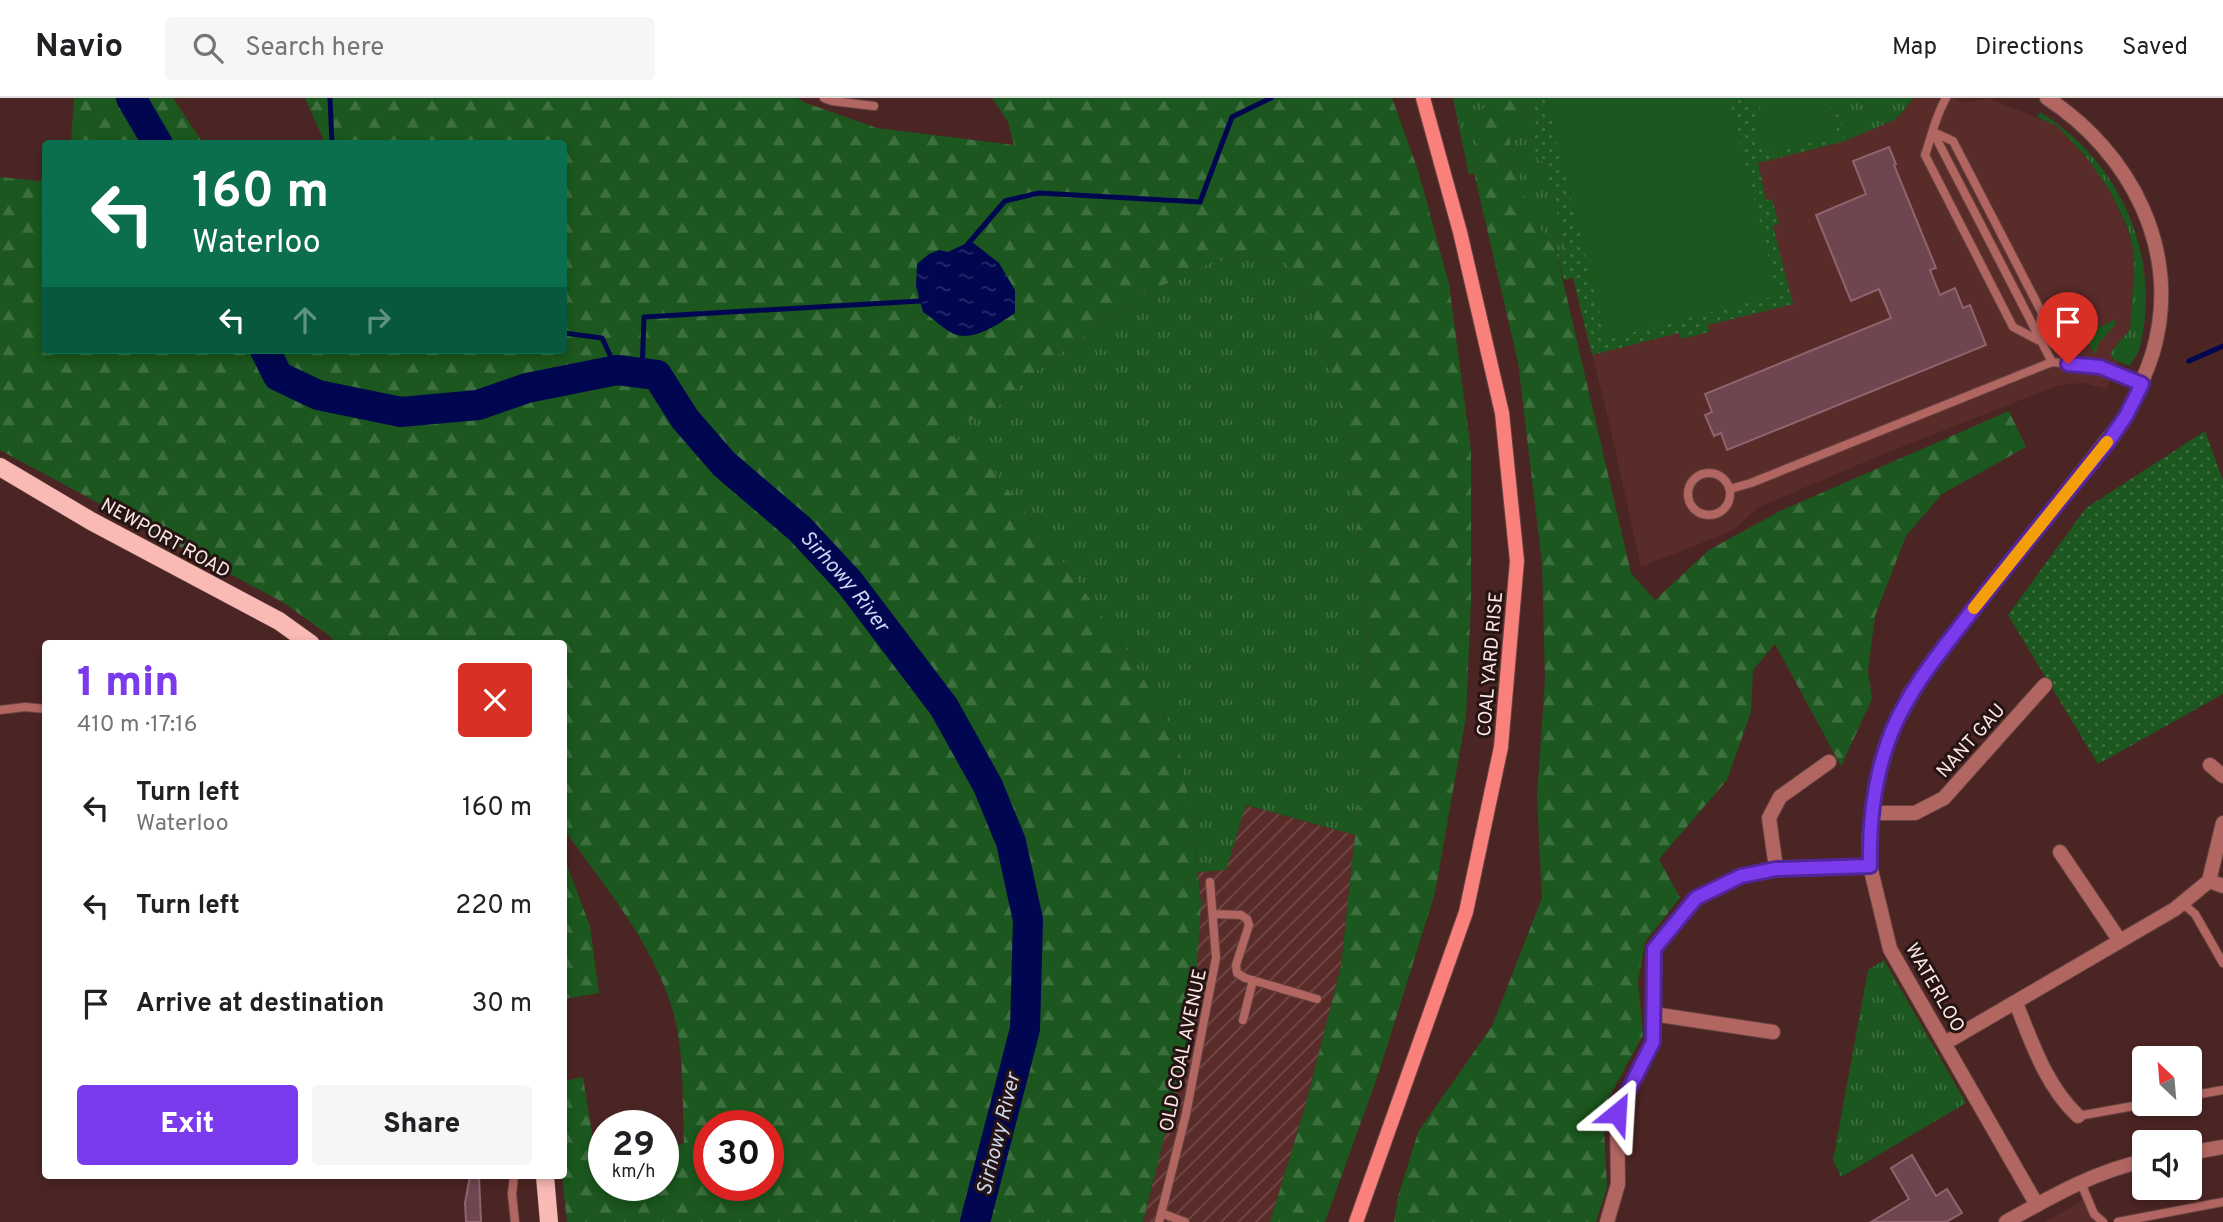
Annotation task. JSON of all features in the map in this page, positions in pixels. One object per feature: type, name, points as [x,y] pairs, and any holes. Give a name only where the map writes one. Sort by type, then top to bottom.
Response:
[{"type":"main road","name":"COAL YARD RISE","points":[[1356,1222],[1466,912],[1501,747],[1517,561],[1502,413],[1460,232],[1423,98]]},
{"type":"main road","name":"NEWPORT ROAD","points":[[0,467],[103,527],[279,621],[305,640]]},
{"type":"main road","points":[[545,1179],[549,1222]]},
{"type":"street","name":"WATERLOO","points":[[2037,1205],[1890,948],[1870,866],[1870,837],[1877,779],[1888,744],[1910,692],[2108,442],[2126,416],[2142,384],[2154,349],[2160,309],[2159,270],[2147,219],[2122,168],[2096,136],[2047,98]]},
{"type":"street","name":"NANT GAU","points":[[1873,813],[1915,813],[1944,798],[2045,685]]},
{"type":"street","points":[[1776,869],[1769,818],[1780,797],[1829,762]]},
{"type":"street","points":[[2210,765],[2223,776]]},
{"type":"street","points":[[1945,1043],[2216,883],[2223,823]]},
{"type":"street","points":[[2060,852],[2120,942]]},
{"type":"street","points":[[1607,1222],[1618,1184],[1617,1113],[1653,1042],[1654,949],[1696,898],[1741,876],[1776,869],[1870,866]]},
{"type":"street","points":[[2016,1003],[2039,1060],[2065,1104],[2078,1116]]},
{"type":"street","points":[[1653,1014],[1773,1032]]},
{"type":"street","points":[[2202,1151],[2223,1147]]},
{"type":"street","points":[[2006,1222],[2081,1183],[2132,1165]]},
{"type":"lane","points":[[824,98],[874,106]]},
{"type":"lane","points":[[1945,98],[1932,124],[1933,132],[2038,340],[2052,362]]},
{"type":"lane","points":[[1933,132],[1924,155],[2013,327],[2038,340]]},
{"type":"lane","points":[[1933,132],[1953,141],[2042,313],[2038,340]]},
{"type":"lane","points":[[1730,489],[1751,483],[2052,362],[2100,367],[2142,384]]},
{"type":"lane","points":[[1708,472],[1722,476],[1730,489],[1724,510],[1710,515],[1696,511],[1688,499],[1690,484],[1694,478],[1708,472]]},
{"type":"lane","points":[[0,710],[25,707],[42,709]]},
{"type":"lane","name":"OLD COAL AVENUE","points":[[1160,1218],[1186,1114],[1216,958],[1210,882]]},
{"type":"lane","points":[[2182,903],[2195,914],[2223,963]]},
{"type":"lane","points":[[1213,914],[1241,915],[1247,919],[1249,925],[1236,965],[1237,973],[1254,981],[1317,999]]},
{"type":"lane","points":[[1243,1020],[1254,981]]},
{"type":"lane","points":[[2202,1094],[2223,1090]]},
{"type":"lane","points":[[2078,1116],[2132,1106]]},
{"type":"lane","points":[[514,1179],[512,1194],[515,1222]]},
{"type":"lane","points":[[2081,1183],[2094,1214],[2103,1222]]},
{"type":"lane","points":[[2118,1222],[2223,1202]]},
{"type":"lane","points":[[1160,1218],[1185,1222]]},
{"type":"shaded area","points":[[1531,98],[1954,98],[1963,103],[1988,98],[2057,126],[2087,158],[2111,193],[2133,249],[2130,329],[2115,372],[2106,389],[2084,383],[2059,385],[1759,507],[1732,531],[1641,567],[1573,278],[1564,280],[1566,249],[1532,137],[1538,134]]},
{"type":"shaded area","points":[[1245,805],[1355,835],[1341,966],[1305,1107],[1270,1222],[1143,1222],[1150,1197],[1201,903],[1198,872],[1226,870]]},
{"type":"shaded area","points":[[2084,1199],[2093,1222],[2045,1222]]},
{"type":"green space","points":[[74,98],[173,98],[201,140],[71,140]]},
{"type":"green space","points":[[305,98],[797,98],[877,128],[1014,145],[1008,122],[992,98],[1392,98],[1418,170],[1449,284],[1471,451],[1471,601],[1466,717],[1435,893],[1379,1072],[1325,1222],[1270,1222],[1305,1107],[1341,966],[1365,769],[1367,610],[1357,519],[1339,402],[1310,301],[1287,263],[1266,257],[1214,261],[1143,295],[1043,365],[994,410],[944,432],[978,451],[1051,545],[1130,655],[1177,738],[1192,818],[1201,903],[1194,1019],[1143,1222],[567,1222],[562,1179],[567,1179],[567,1080],[583,1077],[588,1110],[588,1201],[679,1201],[679,1145],[684,1143],[679,1038],[662,981],[639,936],[567,833],[567,640],[333,640],[284,603],[0,450],[0,177],[42,180],[42,354],[567,354],[567,140],[324,140]]},
{"type":"green space","points":[[1453,98],[1491,98],[1480,113],[1474,173],[1469,175]]},
{"type":"green space","points":[[1491,98],[1531,98],[1532,101],[1509,131],[1513,167],[1536,223],[1556,251],[1631,573],[1655,600],[1709,550],[1780,511],[2009,411],[2026,447],[1942,494],[1906,536],[1875,616],[1868,671],[1872,699],[1841,766],[1775,644],[1753,670],[1751,712],[1727,780],[1659,859],[1680,898],[1645,942],[1638,982],[1643,1035],[1606,1103],[1604,1132],[1607,1187],[1596,1222],[1394,1222],[1398,1197],[1418,1132],[1492,1026],[1542,898],[1537,796],[1545,680],[1542,563],[1518,362],[1474,173],[1480,113]]},
{"type":"green space","points":[[1531,98],[1834,98],[1845,141],[1758,163],[1766,200],[1772,199],[1779,224],[1773,226],[1793,304],[1708,325],[1709,332],[1681,339],[1679,333],[1592,355],[1573,278],[1564,280],[1556,251],[1566,248],[1544,161],[1538,161],[1532,137],[1538,134]]},
{"type":"green space","points":[[1546,98],[1729,98],[1778,295],[1606,339]]},
{"type":"green space","points":[[1748,98],[1829,98],[1838,136],[1763,155],[1754,117],[1762,115],[1760,107],[1751,109]]},
{"type":"green space","points":[[1834,98],[1914,98],[1896,119],[1845,141]]},
{"type":"green space","points":[[1532,101],[1538,135],[1532,136],[1539,161],[1544,160],[1566,248],[1556,251],[1536,223],[1513,167],[1509,131]]},
{"type":"green space","points":[[2040,112],[2068,132],[2092,156],[2113,184],[2128,213],[2139,245],[2145,278],[2145,312],[2140,347],[2130,366],[2114,360],[2110,353],[2130,329],[2134,270],[2128,229],[2111,193],[2087,158],[2057,126],[2037,117]]},
{"type":"green space","points":[[1266,257],[1287,263],[1310,301],[1339,402],[1357,519],[1367,610],[1365,769],[1355,835],[1246,805],[1226,870],[1198,872],[1192,818],[1177,738],[1130,655],[1051,545],[978,451],[943,432],[994,410],[1043,365],[1143,295],[1214,261]]},
{"type":"green space","points":[[2116,319],[2115,325],[2099,343],[2095,354],[2084,335]]},
{"type":"green space","points":[[2205,431],[2223,480],[2223,694],[2098,764],[2008,615],[2086,508]]},
{"type":"green space","points":[[567,865],[590,926],[599,993],[567,998]]},
{"type":"green space","points":[[1884,960],[1966,1103],[1841,1177],[1833,1160],[1868,970]]},
{"type":"water","points":[[971,241],[999,263],[1015,290],[1015,313],[978,334],[962,336],[950,332],[923,312],[916,286],[917,264],[929,254],[939,250],[948,252]]},
{"type":"building","points":[[1889,147],[1936,268],[1930,270],[1940,295],[1955,288],[1963,308],[1970,305],[1986,345],[1727,450],[1721,433],[1714,436],[1705,415],[1712,412],[1705,394],[1891,318],[1879,289],[1851,301],[1816,215],[1866,194],[1853,161]]},
{"type":"building","points":[[1912,1155],[1936,1196],[1947,1189],[1962,1213],[1946,1222],[1871,1222],[1909,1199],[1891,1168]]},
{"type":"building","points":[[469,1179],[479,1179],[481,1222],[466,1222],[465,1203]]},
{"type":"waterway","name":"Sirhowy River","points":[[131,98],[156,140]]},
{"type":"waterway","points":[[330,98],[332,140]]},
{"type":"waterway","points":[[967,245],[1005,201],[1039,193],[1200,202],[1232,117],[1271,98]]},
{"type":"waterway","points":[[642,373],[644,317],[920,301],[922,297]]},
{"type":"waterway","points":[[567,333],[602,338],[617,370]]},
{"type":"waterway","points":[[2189,361],[2223,346]]},
{"type":"waterway","name":"Sirhowy River","points":[[267,354],[278,376],[318,395],[401,412],[478,405],[527,388],[617,370],[657,375],[685,419],[724,464],[800,529],[850,583],[944,707],[988,786],[1011,842],[1028,920],[1025,1029],[975,1222]]},
{"type":"slow traffic","points":[[1974,608],[2107,442]]},
{"type":"route","points":[[1617,1113],[1653,1042],[1654,949],[1696,898],[1741,876],[1776,869],[1870,866],[1870,837],[1877,779],[1892,732],[1910,692],[2108,442],[2126,416],[2142,384],[2100,367],[2068,364]]}]
